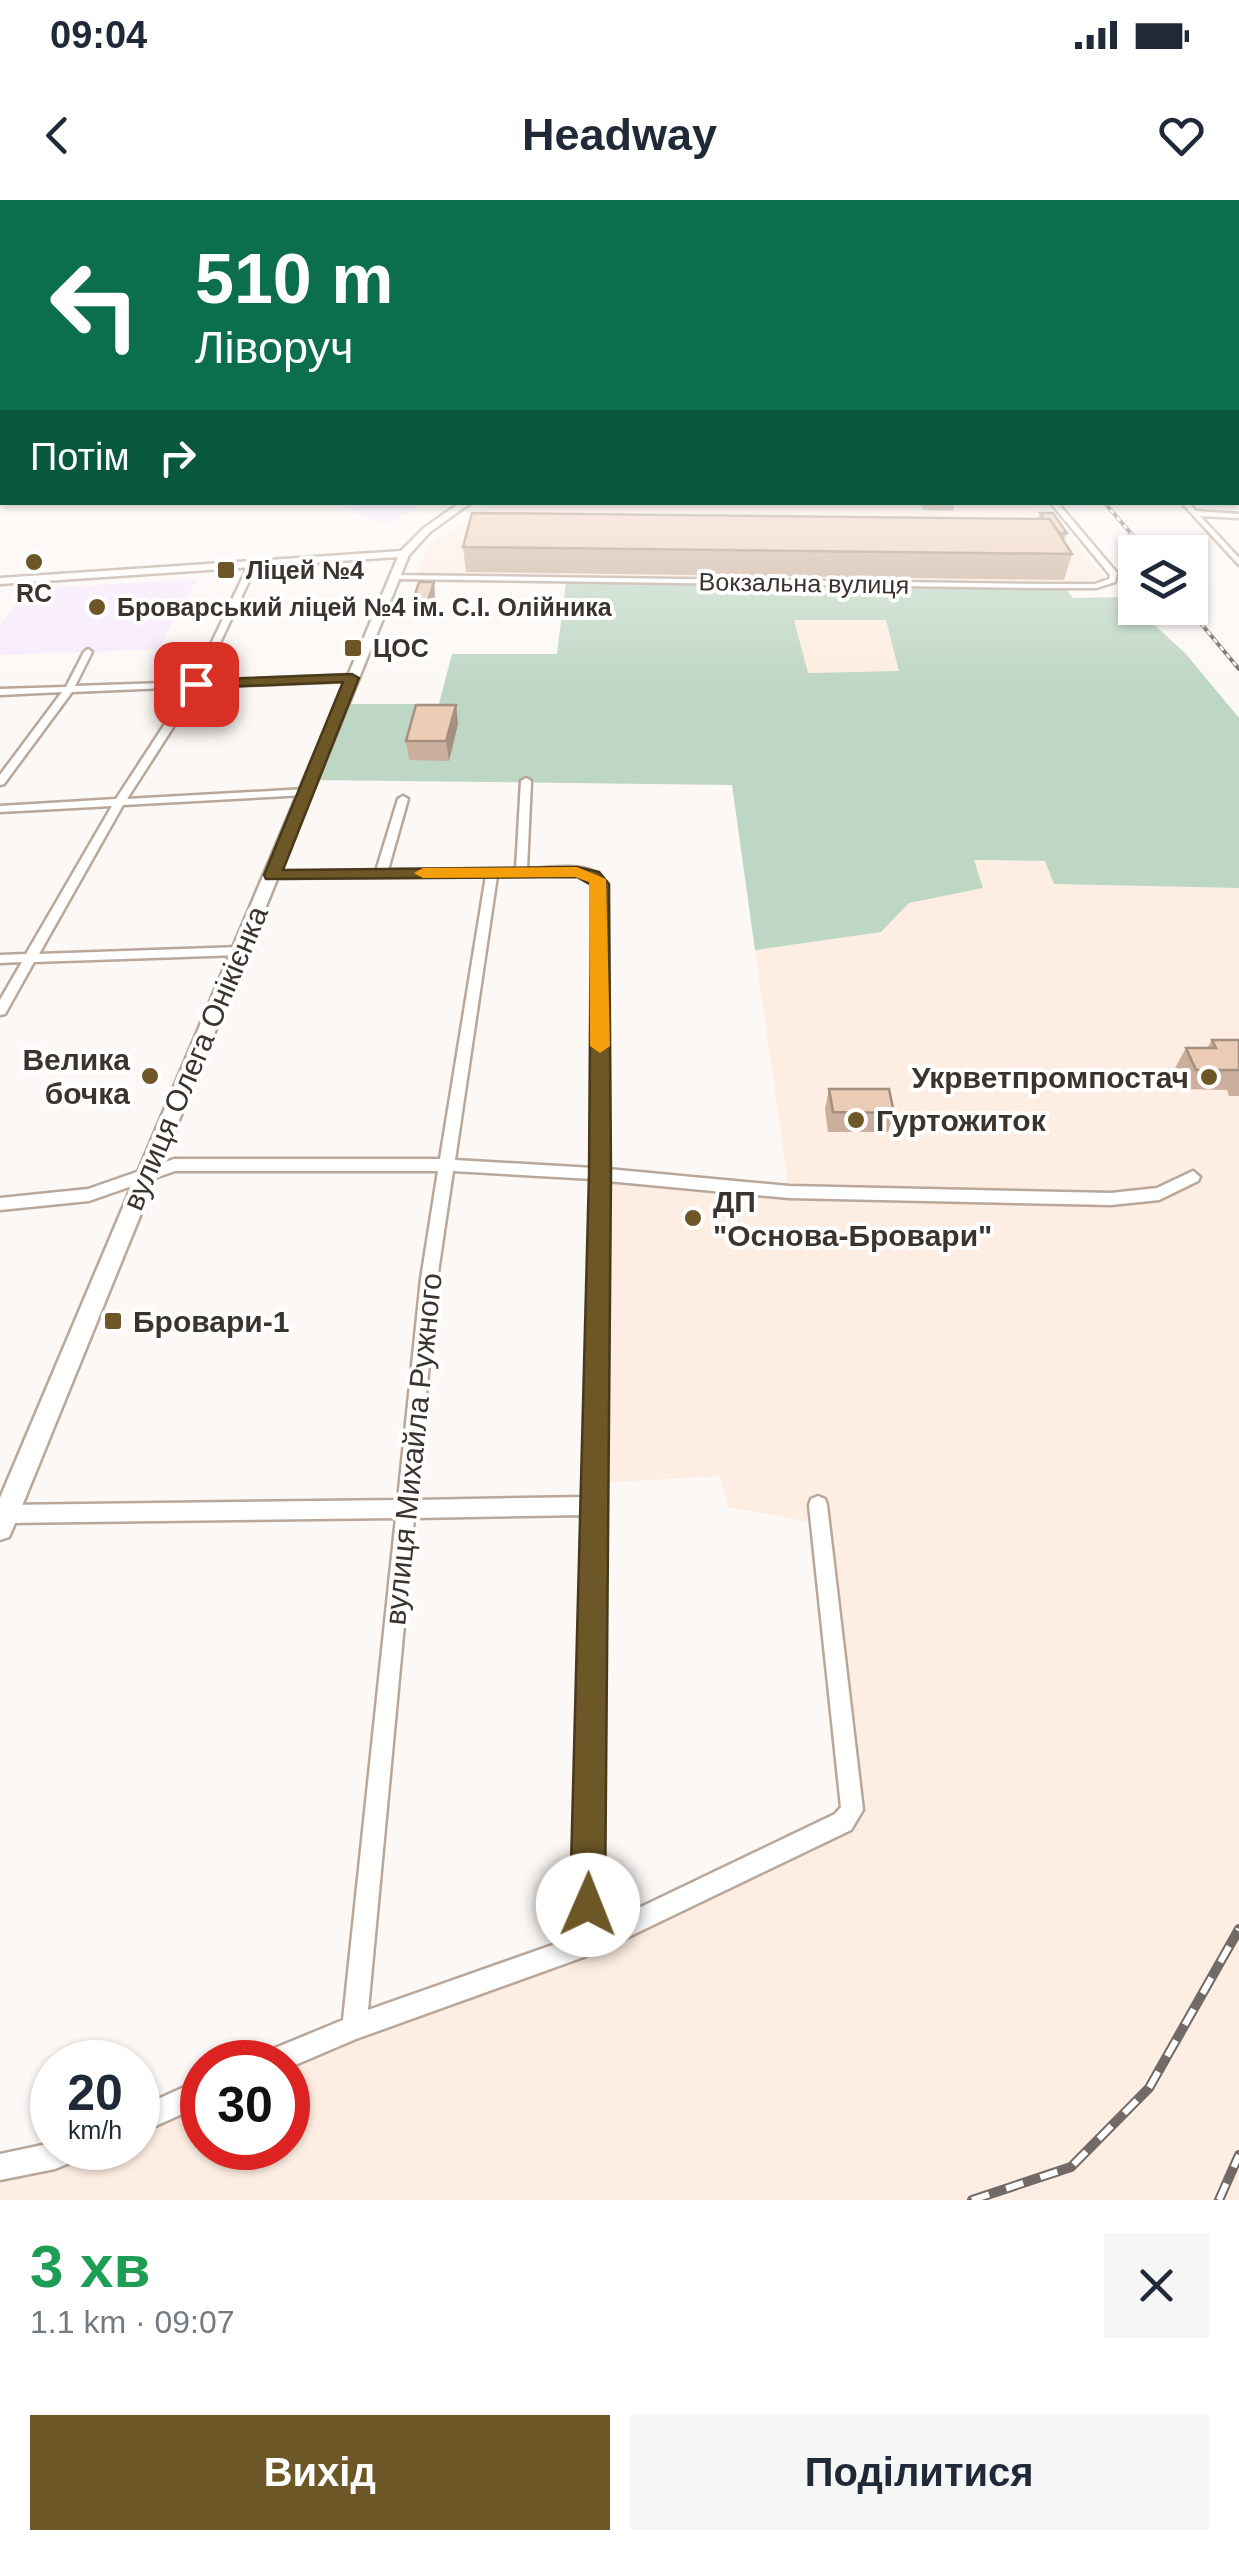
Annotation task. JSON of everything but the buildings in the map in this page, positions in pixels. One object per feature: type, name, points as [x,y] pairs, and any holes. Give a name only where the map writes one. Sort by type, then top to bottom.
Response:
[{"type":"main road","name":"вулиця Олега Онікієнка","points":[[3,1521],[404,554],[427,530],[464,505]]},
{"type":"main road","points":[[0,580],[404,554]]},
{"type":"street","name":"Вокзальна вулиця","points":[[394,577],[1042,586],[1096,586],[1112,580],[1114,575],[1056,505]]},
{"type":"street","points":[[1187,505],[1239,564]]},
{"type":"street","points":[[1193,512],[1239,516]]},
{"type":"street","points":[[0,1011],[120,804],[196,684],[253,564]]},
{"type":"street","points":[[0,782],[69,689],[88,652]]},
{"type":"street","points":[[0,692],[352,678]]},
{"type":"street","points":[[521,872],[526,781]]},
{"type":"street","points":[[0,810],[306,792]]},
{"type":"street","points":[[382,874],[402,799]]},
{"type":"street","points":[[272,875],[521,872],[593,875],[600,884],[600,1174],[587,1945]]},
{"type":"street","name":"вулиця Михайла Ружного","points":[[354,2027],[429,1278],[492,873]]},
{"type":"street","points":[[0,959],[240,951]]},
{"type":"street","points":[[0,1204],[88,1195],[174,1165],[448,1165],[600,1174],[789,1192],[1111,1200],[1159,1194],[1193,1177]]},
{"type":"street","points":[[310,2046],[587,1945],[843,1822],[852,1810],[818,1505]]},
{"type":"street","points":[[3,1521],[230,1508],[407,1512],[594,1506]]},
{"type":"street","points":[[0,2167],[30,2161]]},
{"type":"shaded area","points":[[341,505],[419,505],[389,524],[372,521]]},
{"type":"shaded area","points":[[490,505],[1087,505],[1047,507],[1105,578],[1084,583],[416,575],[430,544]]},
{"type":"shaded area","name":"Броварський ліцей №4 ім. С.І. Олійника","points":[[197,579],[158,649],[0,655],[0,626],[25,589]]},
{"type":"shaded area","points":[[793,620],[886,620],[900,672],[808,673]]},
{"type":"shaded area","points":[[973,860],[1046,861],[1054,884],[1239,888],[1239,2200],[0,2200],[0,2167],[30,2161],[30,2170],[160,2170],[160,2111],[180,2102],[180,2170],[310,2170],[310,2046],[587,1945],[842,1822],[811,1522],[728,1507],[720,1476],[594,1483],[600,1174],[789,1191],[755,950],[881,932],[909,903],[983,888]]},
{"type":"green space","points":[[566,582],[1066,589],[1073,598],[1118,597],[1118,625],[1154,625],[1186,654],[1239,718],[1239,888],[1054,884],[1045,861],[974,860],[983,888],[909,903],[881,932],[755,950],[732,785],[310,780],[342,704],[439,704],[452,654],[557,654]],"holes":[[[794,620],[886,620],[899,671],[808,673]]]},
{"type":"railway","points":[[1107,505],[1132,535]]},
{"type":"railway","points":[[1202,625],[1239,669]]},
{"type":"railway","points":[[972,2200],[1071,2167],[1149,2088],[1239,1929]]},
{"type":"railway","points":[[1219,2200],[1239,2155]]},
{"type":"slow traffic","points":[[423,873],[577,872],[598,879],[600,1046]]},
{"type":"place","name":"RC","points":[[34,562]]},
{"type":"place","name":"Ліцей №4","points":[[226,570]]},
{"type":"place","name":"Броварський ліцей №4 ім. С.І. Олійника","points":[[97,607]]},
{"type":"place","name":"ЦОС","points":[[353,648]]},
{"type":"place","name":"Велика бочка","points":[[150,1076]]},
{"type":"place","name":"Укрветпромпостач","points":[[1209,1077]]},
{"type":"place","name":"Гуртожиток","points":[[856,1120]]},
{"type":"place","name":"ДП \"Основа-Бровари\"","points":[[693,1218]]},
{"type":"place","name":"Бровари-1","points":[[113,1321]]},
{"type":"route","points":[[196,684],[352,678],[272,875],[577,872],[593,875],[600,884],[600,1174],[588,1905]]}]
